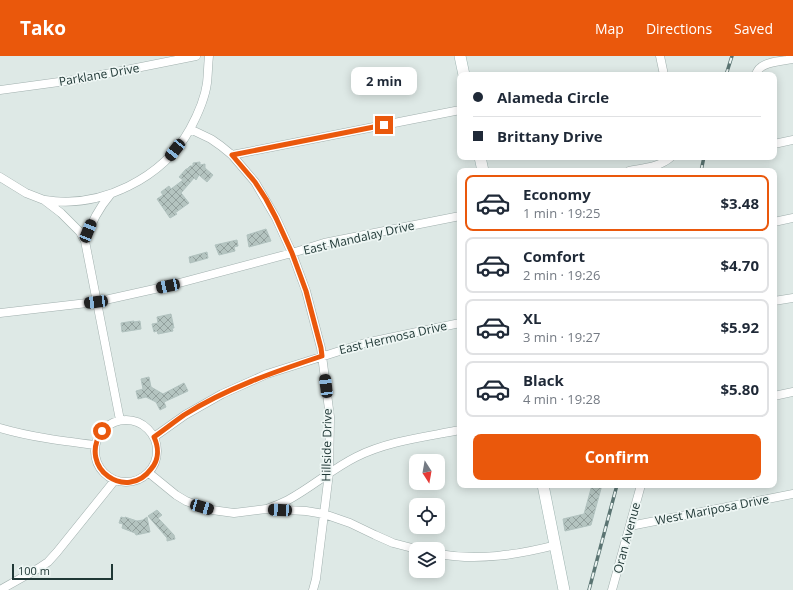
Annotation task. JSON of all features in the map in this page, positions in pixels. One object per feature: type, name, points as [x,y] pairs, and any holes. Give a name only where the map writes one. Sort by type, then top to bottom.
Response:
[{"type":"main road","points":[[460,56],[463,72]]},
{"type":"main road","points":[[544,488],[564,590]]},
{"type":"street","name":"Parklane Drive","points":[[0,90],[81,79],[196,56]]},
{"type":"street","points":[[0,178],[26,193],[54,202],[96,198],[110,194],[138,181],[152,172],[169,157],[190,129],[201,104],[207,84],[209,56]]},
{"type":"street","points":[[660,56],[663,72]]},
{"type":"street","points":[[757,72],[759,68],[768,64],[793,59]]},
{"type":"street","points":[[232,155],[457,111]]},
{"type":"street","name":"Hillside Drive","points":[[190,129],[211,139],[221,146],[232,155],[255,182],[276,218],[292,253],[306,291],[321,348],[330,417],[329,473],[316,579],[313,590]]},
{"type":"street","points":[[777,143],[793,140]]},
{"type":"street","points":[[645,168],[655,166],[666,160]]},
{"type":"street","points":[[85,241],[92,221],[110,194]]},
{"type":"street","points":[[44,200],[61,212],[80,232],[85,241],[120,420]]},
{"type":"street","name":"East Mandalay Drive","points":[[0,313],[96,302],[168,286],[324,243],[457,217]]},
{"type":"street","points":[[777,221],[793,218]]},
{"type":"street","points":[[777,301],[793,298]]},
{"type":"street","name":"East Hermosa Drive","points":[[154,437],[184,415],[222,394],[267,374],[365,343],[457,324]]},
{"type":"street","points":[[777,395],[793,392]]},
{"type":"street","points":[[120,420],[130,420],[140,423],[148,428],[154,437],[157,444],[157,459],[154,467],[149,473],[140,479],[130,482],[120,482],[108,477],[103,472],[96,460],[95,445],[102,431],[110,424],[120,420]]},
{"type":"street","points":[[0,428],[53,440],[95,445]]},
{"type":"street","points":[[266,510],[287,500],[356,457],[396,442],[457,431]]},
{"type":"street","points":[[149,473],[176,495],[186,501],[212,510],[234,513],[266,510],[306,511],[324,514],[350,523],[393,542],[409,547]]},
{"type":"street","points":[[0,590],[48,562],[115,480]]},
{"type":"street","name":"Oran Avenue","points":[[612,590],[640,488]]},
{"type":"street","name":"West Mariposa Drive","points":[[630,526],[793,494]]},
{"type":"street","points":[[445,555],[469,557],[498,556],[526,552],[556,545]]},
{"type":"building","points":[[200,162],[200,165],[205,164],[205,168],[213,175],[207,182],[199,175],[196,180],[194,178],[181,193],[189,203],[170,218],[157,199],[163,195],[161,192],[169,186],[171,189],[183,180],[179,177],[186,169],[193,166],[193,163]]},
{"type":"building","points":[[266,229],[271,241],[249,247],[247,235]]},
{"type":"building","points":[[237,240],[238,246],[234,247],[235,251],[219,255],[215,245]]},
{"type":"building","points":[[207,252],[208,258],[190,263],[189,257]]},
{"type":"building","points":[[171,314],[174,328],[172,328],[173,331],[158,334],[157,331],[154,332],[152,324],[158,323],[157,317]]},
{"type":"building","points":[[140,321],[141,329],[122,332],[121,323]]},
{"type":"building","points":[[149,377],[151,387],[163,394],[184,383],[188,391],[164,402],[166,407],[160,410],[156,402],[146,397],[138,399],[136,391],[143,389],[141,379]]},
{"type":"building","points":[[591,488],[601,488],[591,525],[565,531],[563,519],[584,514]]},
{"type":"building","points":[[157,510],[162,515],[158,518],[174,535],[175,539],[167,541],[167,538],[148,516]]},
{"type":"building","points":[[121,517],[137,521],[143,520],[147,517],[150,532],[136,535],[135,533],[122,528],[123,524],[119,523]]},
{"type":"railway","points":[[727,72],[732,56]]},
{"type":"railway","points":[[702,168],[703,160]]},
{"type":"railway","points":[[589,590],[616,488]]},
{"type":"route","points":[[102,431],[95,445],[95,453],[96,460],[103,472],[108,477],[120,482],[136,481],[149,473],[154,467],[158,452],[154,437],[184,415],[222,394],[267,374],[322,356],[306,291],[292,253],[266,199],[255,182],[232,155],[384,125]]}]
